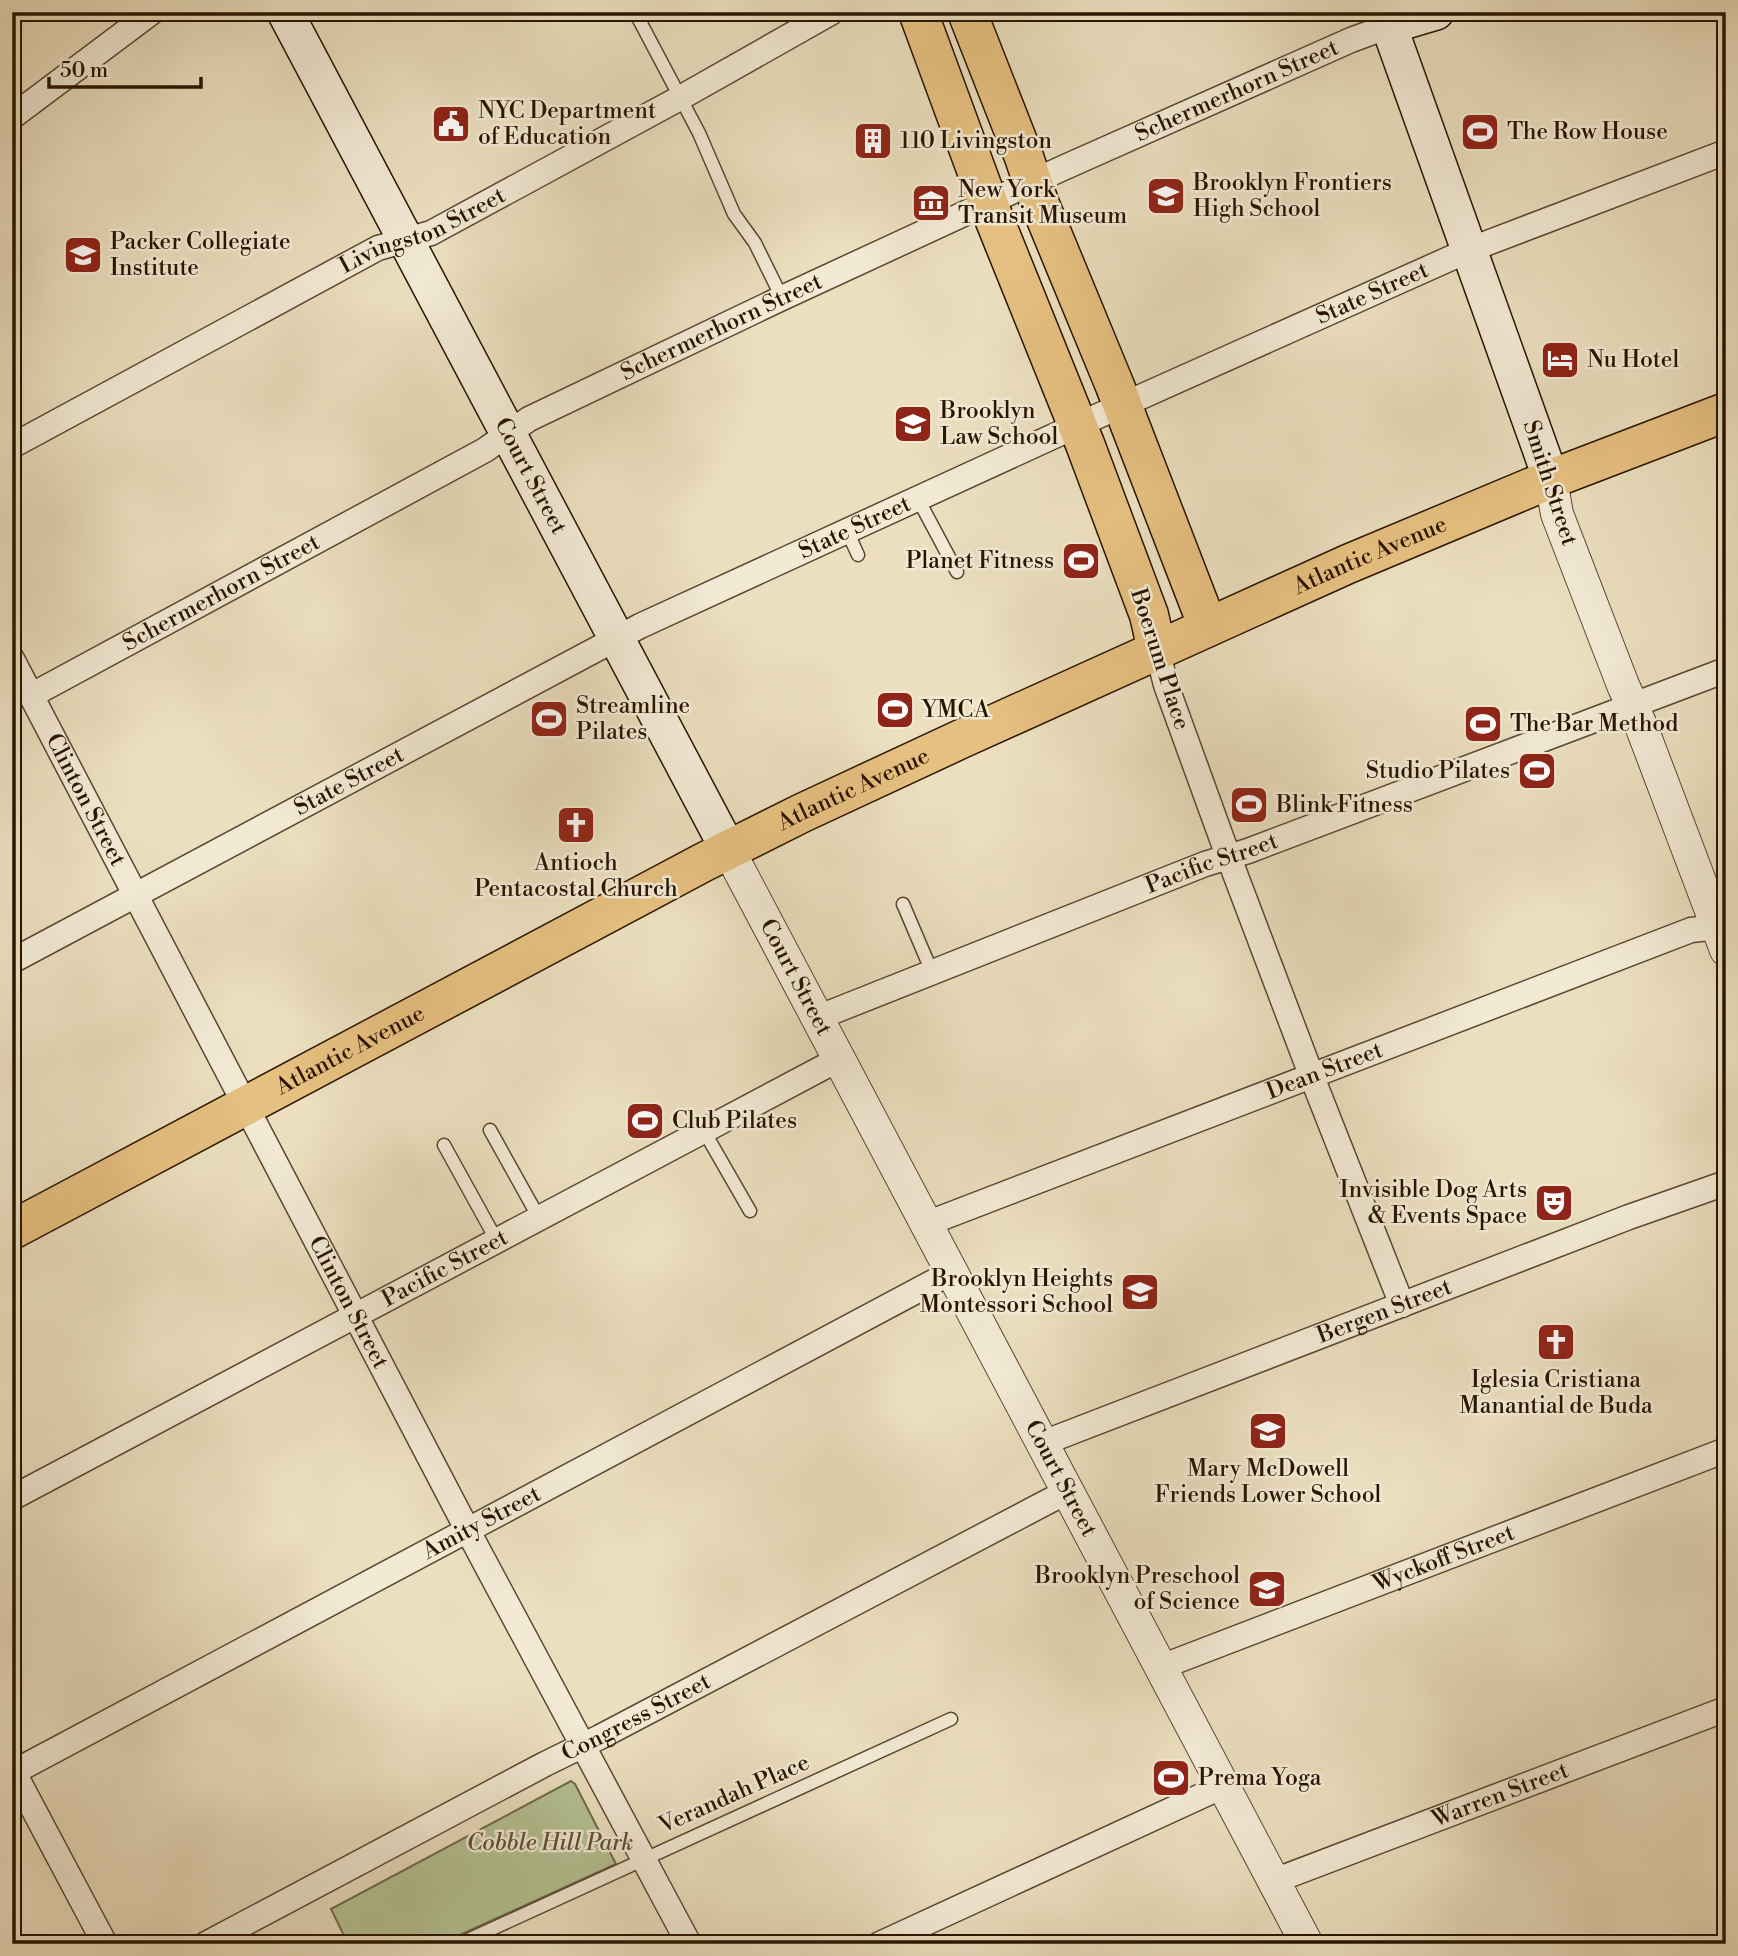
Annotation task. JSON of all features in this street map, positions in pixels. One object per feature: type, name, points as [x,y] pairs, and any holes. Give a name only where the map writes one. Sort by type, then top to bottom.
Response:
[{"type":"main road","name":"Court Street","points":[[285,12],[728,849]]},
{"type":"main road","name":"Boerum Place","points":[[918,12],[989,204],[1078,425],[1149,615],[1157,650]]},
{"type":"main road","points":[[967,12],[1039,202],[1122,405],[1208,627]]},
{"type":"main road","name":"Schermerhorn Street","points":[[1386,19],[1436,12]]},
{"type":"main road","name":"Smith Street","points":[[1386,19],[1551,479]]},
{"type":"main road","name":"Atlantic Avenue","points":[[12,1230],[728,849],[951,743],[1348,564],[1551,479],[1726,412]]},
{"type":"street","points":[[12,117],[152,12]]},
{"type":"street","name":"Livingston Street","points":[[12,446],[378,248],[431,233],[832,12]]},
{"type":"street","name":"Schermerhorn Street","points":[[32,695],[485,450],[529,419],[1032,182],[1338,46],[1386,19]]},
{"type":"street","name":"State Street","points":[[12,961],[640,626],[1122,405],[1469,250],[1726,152]]},
{"type":"street","name":"Smith Street","points":[[1551,479],[1557,514],[1723,934]]},
{"type":"street","name":"Boerum Place","points":[[1157,650],[1166,685],[1229,857],[1402,1306]]},
{"type":"street","name":"Clinton Street","points":[[12,659],[468,1531],[689,1944]]},
{"type":"street","name":"Pacific Street","points":[[817,1018],[1205,864],[1726,670]]},
{"type":"street","name":"Court Street","points":[[728,849],[1307,1944]]},
{"type":"street","name":"Dean Street","points":[[926,1224],[1690,930],[1723,934]]},
{"type":"street","name":"Pacific Street","points":[[12,1498],[839,1059]]},
{"type":"street","name":"Bergen Street","points":[[1042,1443],[1629,1217],[1726,1184]]},
{"type":"street","name":"Amity Street","points":[[13,1771],[952,1272]]},
{"type":"street","name":"Wyckoff Street","points":[[1161,1667],[1726,1450]]},
{"type":"street","name":"Congress Street","points":[[206,1944],[1068,1491]]},
{"type":"street","name":"Warren Street","points":[[1274,1881],[1726,1709]]},
{"type":"street","points":[[13,1771],[105,1944]]},
{"type":"street","points":[[880,1944],[1223,1786]]},
{"type":"lane","points":[[635,12],[699,132],[734,214],[755,243],[782,299]]},
{"type":"lane","points":[[918,499],[957,572]]},
{"type":"lane","points":[[847,531],[858,555]]},
{"type":"lane","points":[[903,904],[932,972]]},
{"type":"lane","points":[[490,1130],[540,1218]]},
{"type":"lane","points":[[704,1131],[750,1211]]},
{"type":"lane","points":[[444,1145],[497,1241]]},
{"type":"lane","name":"Verandah Place","points":[[459,1944],[951,1719]]},
{"type":"green space","name":"Cobble Hill Park","points":[[571,1781],[616,1864],[440,1944],[348,1944],[331,1909]]},
{"type":"place","name":"NYC Department of Education","points":[[451,124]]},
{"type":"place","name":"The Row House","points":[[1480,132]]},
{"type":"place","name":"110 Livingston","points":[[873,141]]},
{"type":"place","name":"Brooklyn Frontiers High School","points":[[1166,196]]},
{"type":"place","name":"New York Transit Museum","points":[[931,203]]},
{"type":"place","name":"Packer Collegiate Institute","points":[[83,255]]},
{"type":"place","name":"Nu Hotel","points":[[1560,360]]},
{"type":"place","name":"Brooklyn Law School","points":[[913,424]]},
{"type":"place","name":"Planet Fitness","points":[[1081,561]]},
{"type":"place","name":"YMCA","points":[[895,710]]},
{"type":"place","name":"Streamline Pilates","points":[[549,719]]},
{"type":"place","name":"The Bar Method","points":[[1483,724]]},
{"type":"place","name":"Studio Pilates","points":[[1537,771]]},
{"type":"place","name":"Blink Fitness","points":[[1249,805]]},
{"type":"place","name":"Antioch Pentacostal Church","points":[[576,825]]},
{"type":"place","name":"Club Pilates","points":[[645,1121]]},
{"type":"place","name":"Invisible Dog Arts & Events Space","points":[[1554,1203]]},
{"type":"place","name":"Brooklyn Heights Montessori School","points":[[1140,1292]]},
{"type":"place","name":"Iglesia Cristiana Manantial de Buda","points":[[1556,1342]]},
{"type":"place","name":"Mary McDowell Friends Lower School","points":[[1268,1431]]},
{"type":"place","name":"Brooklyn Preschool of Science","points":[[1267,1589]]},
{"type":"place","name":"Prema Yoga","points":[[1171,1778]]}]
